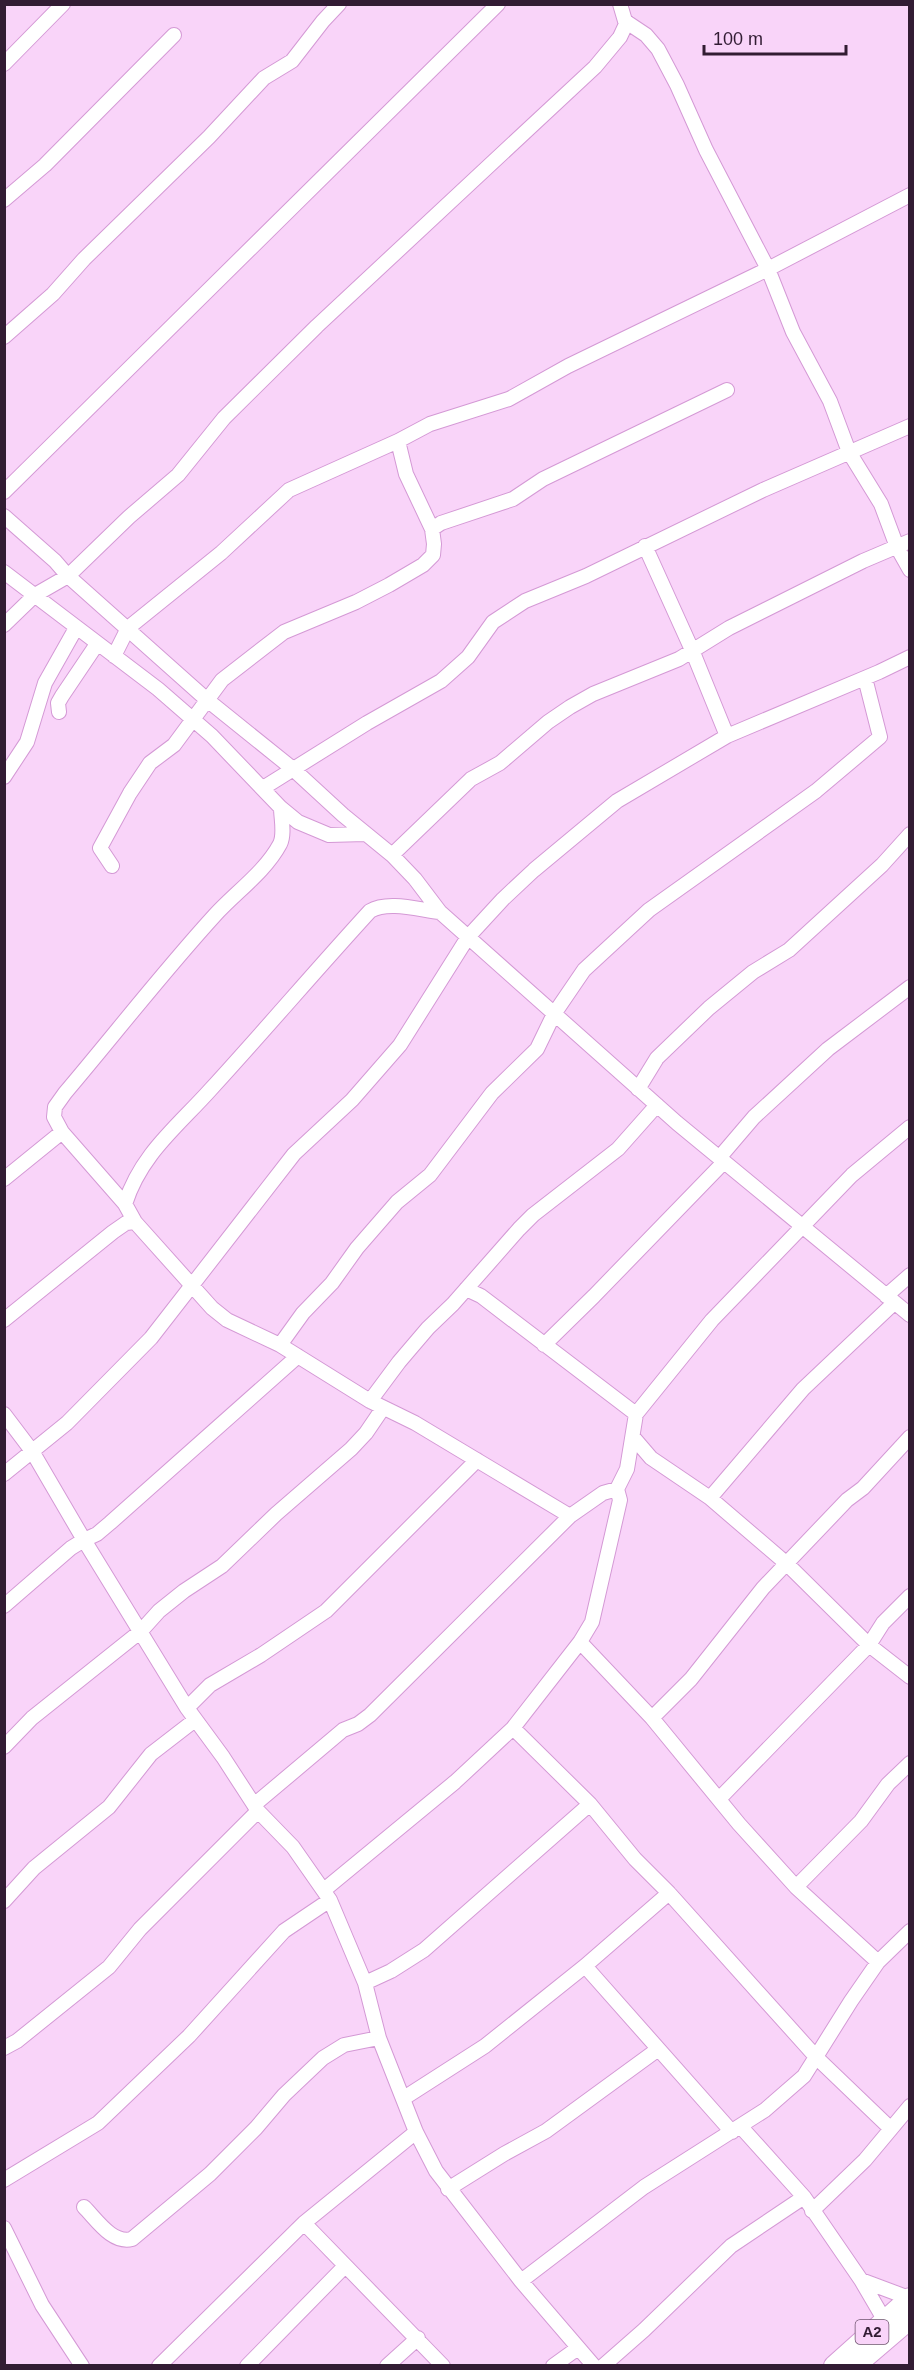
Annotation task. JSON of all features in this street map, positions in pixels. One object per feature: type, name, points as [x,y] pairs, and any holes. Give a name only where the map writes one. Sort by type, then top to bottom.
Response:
[{"type":"highway","name":"A2","points":[[834,2366],[909,2298]]},
{"type":"highway","name":"A2","points":[[855,2366],[909,2319]]},
{"type":"street","points":[[4,64],[63,4]]},
{"type":"street","points":[[4,337],[53,294],[84,260],[209,137],[264,78],[292,61],[339,4]]},
{"type":"street","points":[[4,492],[498,4]]},
{"type":"street","points":[[620,4],[622,15],[627,22],[645,34],[658,49],[677,85],[706,150],[768,269],[793,332],[830,401],[849,452],[903,544],[909,570]]},
{"type":"street","points":[[4,625],[34,595],[68,576],[129,517],[178,475],[224,418],[317,326],[595,67],[620,37],[627,22]]},
{"type":"street","points":[[4,200],[45,165],[174,35]]},
{"type":"street","points":[[114,656],[128,628],[221,553],[289,490],[398,441],[430,424],[509,399],[568,366],[768,269],[909,195]]},
{"type":"street","points":[[432,529],[441,523],[513,499],[543,479],[727,390]]},
{"type":"street","points":[[263,788],[441,681],[468,657],[493,622],[525,601],[586,576],[645,546],[909,426]]},
{"type":"street","points":[[112,866],[100,848],[102,841],[150,763],[174,745],[222,680],[284,632],[356,602],[423,565],[433,555],[432,529],[406,474],[398,441]]},
{"type":"street","points":[[4,516],[206,699],[392,855],[415,879],[440,912],[638,1089],[909,1315]]},
{"type":"street","points":[[392,855],[471,779],[500,763],[548,722],[593,694],[679,659],[729,628],[863,561],[903,544]]},
{"type":"street","points":[[645,546],[692,650],[727,736]]},
{"type":"street","points":[[4,572],[158,689],[229,752],[281,808],[298,822],[313,830],[337,836],[365,834]]},
{"type":"street","points":[[4,777],[27,742],[45,682],[76,628]]},
{"type":"street","points":[[59,712],[58,703],[97,644]]},
{"type":"street","points":[[4,1474],[67,1423],[151,1338],[294,1154],[352,1100],[400,1046],[468,937],[502,899],[617,801],[727,736],[909,657]]},
{"type":"street","points":[[280,1345],[303,1313],[332,1283],[364,1240],[397,1202],[430,1175],[492,1093],[537,1048],[554,1014],[584,970],[649,910],[816,792],[880,737],[865,678]]},
{"type":"street","points":[[281,808],[280,843],[255,876],[216,914],[60,1100],[55,1107],[54,1117],[62,1131],[125,1204],[135,1221],[212,1308],[227,1320],[280,1345],[370,1401],[415,1423],[570,1516]]},
{"type":"street","points":[[638,1089],[657,1058],[709,1008],[753,972],[789,950],[882,865],[909,834]]},
{"type":"street","points":[[125,1204],[147,1158],[370,911],[377,907],[387,906],[440,912]]},
{"type":"street","points":[[544,1345],[594,1296],[722,1160],[754,1117],[828,1049],[909,987]]},
{"type":"street","points":[[370,1401],[428,1328],[519,1229],[533,1215],[618,1149],[657,1105]]},
{"type":"street","points":[[4,2180],[98,2123],[189,2036],[284,1931],[455,1782],[513,1728],[580,1642],[592,1622],[620,1500],[617,1488],[627,1469],[636,1414],[712,1320],[852,1175],[909,1127]]},
{"type":"street","points":[[4,1179],[62,1131]]},
{"type":"street","points":[[4,1320],[113,1232],[135,1221]]},
{"type":"street","points":[[710,1498],[803,1389],[890,1299],[909,1275]]},
{"type":"street","points":[[466,1289],[481,1296],[636,1414]]},
{"type":"street","points":[[4,1606],[71,1548],[97,1534],[298,1356]]},
{"type":"street","points":[[4,1747],[32,1718],[141,1631],[159,1611],[222,1566],[276,1514],[351,1449],[366,1433],[383,1408]]},
{"type":"street","points":[[4,1414],[32,1451],[195,1720],[256,1808],[292,1847],[327,1895],[365,1983],[379,2038],[416,2132],[436,2171],[521,2281],[594,2366]]},
{"type":"street","points":[[633,1437],[651,1458],[710,1498],[787,1564],[869,1645],[909,1677]]},
{"type":"street","points":[[652,1719],[690,1679],[763,1588],[847,1500],[863,1488],[909,1437]]},
{"type":"street","points":[[627,1469],[651,1458]]},
{"type":"street","points":[[187,1708],[210,1685],[261,1655],[326,1611],[477,1460]]},
{"type":"street","points":[[4,2048],[17,2041],[109,1967],[140,1929],[256,1808],[343,1730],[358,1724],[370,1715],[570,1516],[603,1493],[617,1488]]},
{"type":"street","points":[[719,1799],[869,1645],[883,1623],[909,1596]]},
{"type":"street","points":[[580,1642],[652,1719],[796,1887],[878,1962]]},
{"type":"street","points":[[4,1901],[34,1868],[109,1807],[151,1754],[195,1720]]},
{"type":"street","points":[[513,1728],[590,1804],[635,1859],[669,1893],[817,2058],[891,2129]]},
{"type":"street","points":[[796,1887],[861,1821],[888,1784],[909,1763]]},
{"type":"street","points":[[365,1983],[391,1971],[424,1950],[590,1804]]},
{"type":"street","points":[[404,2098],[485,2046],[585,1966],[669,1893]]},
{"type":"street","points":[[521,2281],[644,2187],[765,2110],[804,2076],[878,1962],[909,1931]]},
{"type":"street","points":[[585,1966],[657,2050],[804,2197],[861,2280],[885,2321]]},
{"type":"street","points":[[84,2207],[116,2239],[125,2241],[132,2239],[210,2174],[256,2128],[284,2095],[323,2058],[344,2045],[379,2038]]},
{"type":"street","points":[[448,2189],[546,2131],[657,2050]]},
{"type":"street","points":[[812,2211],[865,2160],[909,2106]]},
{"type":"street","points":[[159,2366],[304,2223],[416,2132]]},
{"type":"street","points":[[603,2366],[731,2246],[804,2197]]},
{"type":"street","points":[[304,2223],[443,2366]]},
{"type":"street","points":[[4,2228],[42,2305],[82,2366]]},
{"type":"street","points":[[247,2366],[345,2265]]},
{"type":"street","points":[[861,2280],[909,2298]]},
{"type":"street","points":[[387,2366],[418,2338]]},
{"type":"street","points":[[553,2366],[578,2348]]}]
